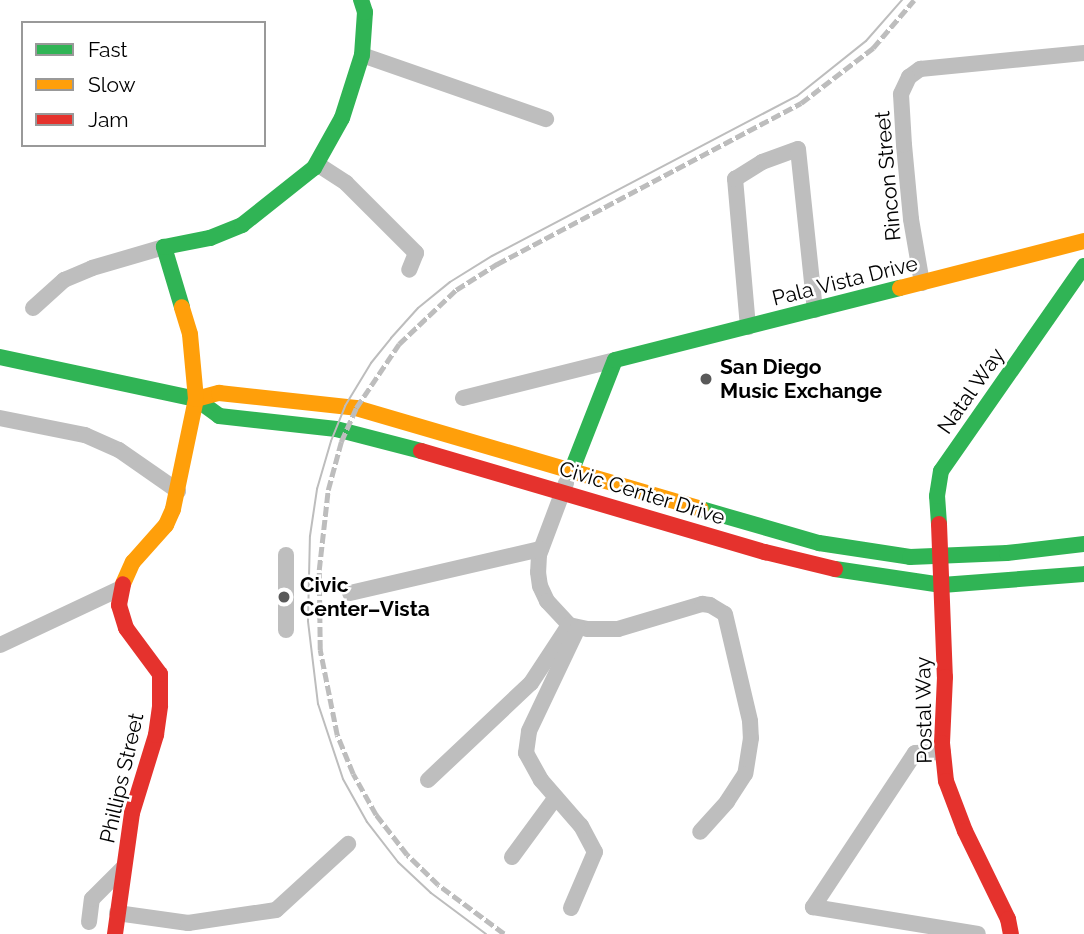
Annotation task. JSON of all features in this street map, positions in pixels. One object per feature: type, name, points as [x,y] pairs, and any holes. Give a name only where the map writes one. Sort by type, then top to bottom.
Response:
[{"type":"street","points":[[33,308],[64,280],[92,268],[164,247],[210,238],[242,225],[299,182],[317,164],[342,118],[362,55],[365,12],[361,0]]},
{"type":"street","name":"Rincon Street","points":[[922,283],[904,145],[901,94],[909,77],[920,69],[1084,53]]},
{"type":"street","points":[[362,55],[546,119]]},
{"type":"street","points":[[748,327],[735,179],[762,162],[798,149],[815,310]]},
{"type":"street","points":[[317,164],[356,192],[415,253],[409,270]]},
{"type":"street","name":"Pala Vista Drive","points":[[463,398],[1084,241]]},
{"type":"street","points":[[0,645],[121,587],[133,562],[169,519],[178,491],[196,399],[190,334],[164,247]]},
{"type":"street","name":"Natal Way","points":[[942,555],[937,496],[941,471],[1084,266]]},
{"type":"street","name":"Civic Center Drive","points":[[0,357],[196,399],[219,416],[346,431],[776,554],[857,573],[942,585],[1084,574]]},
{"type":"street","points":[[615,360],[541,549],[540,586],[547,601],[573,626],[618,629],[702,604],[710,605],[725,614],[751,738],[745,774],[727,802],[699,832]]},
{"type":"street","name":"Civic Center Drive","points":[[196,399],[219,393],[304,400],[356,408],[430,427],[571,472],[820,543],[910,557],[1007,553],[1084,544]]},
{"type":"street","points":[[0,418],[85,435],[119,450],[178,491]]},
{"type":"street","points":[[350,593],[541,549]]},
{"type":"street","points":[[286,555],[291,596],[286,630]]},
{"type":"street","name":"Postal Way","points":[[942,555],[943,752],[946,781],[960,819],[994,888],[1011,934]]},
{"type":"street","name":"Phillips Street","points":[[115,934],[132,813],[156,735],[160,674],[126,628],[119,605],[121,587]]},
{"type":"street","points":[[428,780],[531,683],[573,626]]},
{"type":"street","points":[[570,908],[595,852],[581,826],[541,780],[526,753],[529,732],[573,626]]},
{"type":"street","points":[[943,752],[915,753],[813,907],[978,934]]},
{"type":"street","points":[[512,857],[556,797]]},
{"type":"street","points":[[117,912],[188,923],[276,910],[348,844]]},
{"type":"street","points":[[89,922],[92,899],[124,867]]},
{"type":"tram line","points":[[486,934],[431,893],[398,862],[367,822],[343,779],[318,704],[308,621],[310,536],[317,489],[345,406],[371,363],[391,338],[418,308],[450,282],[492,256],[797,96],[866,41],[902,0]]},
{"type":"railway","points":[[504,934],[438,885],[407,855],[376,815],[353,774],[337,735],[320,650],[319,570],[328,490],[341,442],[356,408],[399,344],[456,290],[497,264],[801,103],[873,48],[914,0]]},
{"type":"traffic: fast","points":[[182,307],[164,247],[210,238],[242,225],[314,168],[342,118],[362,55],[365,12],[361,0]]},
{"type":"traffic: fast","points":[[939,524],[937,496],[941,471],[1084,266]]},
{"type":"traffic: fast","points":[[571,472],[615,360],[900,288]]},
{"type":"traffic: fast","points":[[0,357],[196,399],[219,416],[336,429],[421,451]]},
{"type":"traffic: fast","points":[[701,509],[819,543],[910,557],[1007,553],[1084,544]]},
{"type":"traffic: fast","points":[[835,569],[942,585],[1084,574]]},
{"type":"traffic: slow","points":[[900,288],[1084,241]]},
{"type":"traffic: slow","points":[[123,584],[133,562],[166,525],[173,509],[196,399],[190,334],[182,307]]},
{"type":"traffic: slow","points":[[196,399],[219,393],[356,408],[701,509]]},
{"type":"traffic: jam","points":[[421,451],[765,552],[835,569]]},
{"type":"traffic: jam","points":[[939,524],[945,677],[942,743],[946,781],[965,831],[1008,919],[1011,934]]},
{"type":"traffic: jam","points":[[115,934],[132,813],[156,735],[160,705],[160,674],[126,628],[119,605],[123,584]]},
{"type":"place","name":"San Diego Music Exchange","points":[[706,379]]},
{"type":"place","name":"Civic Center–Vista","points":[[284,597]]}]
